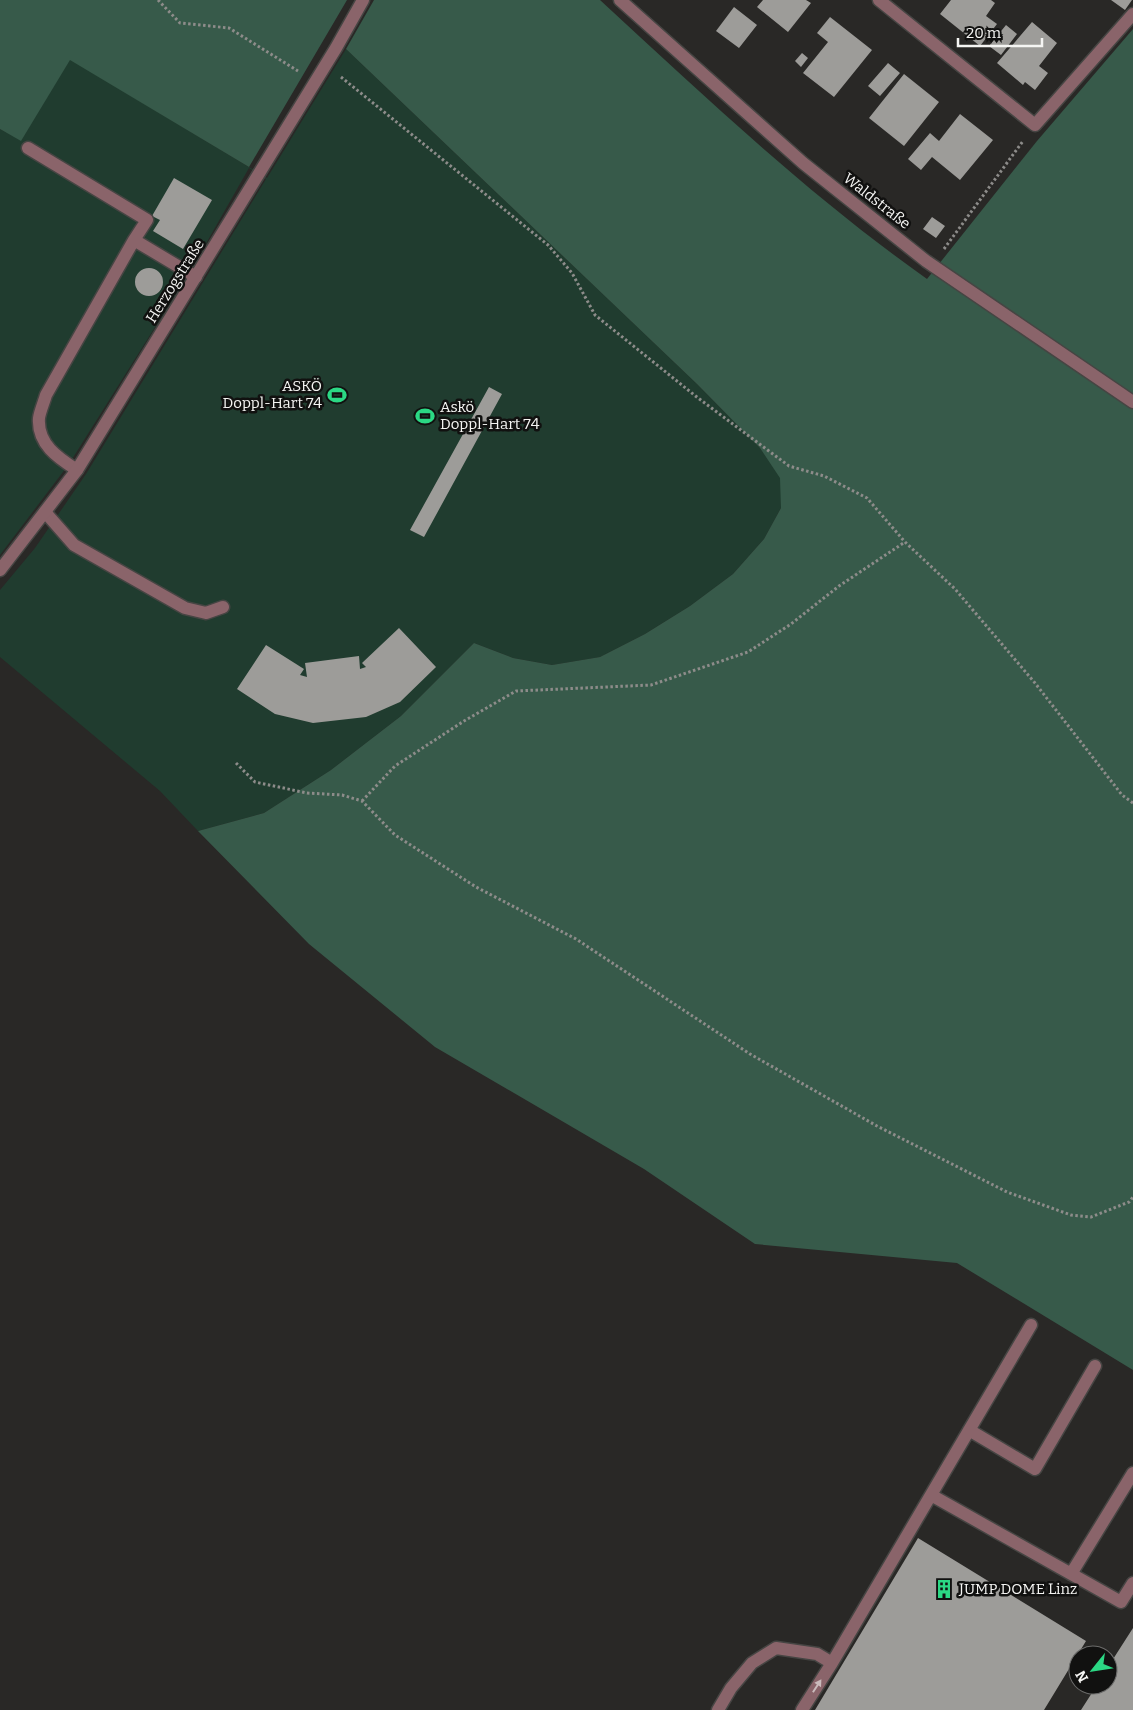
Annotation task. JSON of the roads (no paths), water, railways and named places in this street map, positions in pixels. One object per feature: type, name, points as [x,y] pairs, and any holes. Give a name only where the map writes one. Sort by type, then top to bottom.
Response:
[{"type":"street","name":"Herzogstraße","points":[[0,570],[77,470],[316,82],[364,0]]},
{"type":"street","name":"Waldstraße","points":[[620,0],[803,164],[932,266],[1133,402]]},
{"type":"street","points":[[879,0],[1035,124],[1133,14]]},
{"type":"street","points":[[28,148],[147,220],[46,395],[39,418],[41,434],[48,448],[77,470]]},
{"type":"street","points":[[134,240],[196,277]]},
{"type":"street","points":[[45,512],[74,545],[185,608],[206,613],[223,607]]},
{"type":"street","points":[[802,1710],[832,1663],[1031,1325]]},
{"type":"street","points":[[969,1430],[1035,1469],[1095,1366]]},
{"type":"street","points":[[1071,1574],[1133,1473]]},
{"type":"street","points":[[931,1495],[1121,1602],[1133,1583]]},
{"type":"street","points":[[718,1710],[732,1688],[752,1663],[776,1648],[817,1654],[832,1663]]},
{"type":"place","name":"ASKÖ Doppl-Hart 74","points":[[337,395]]},
{"type":"place","name":"Askö Doppl-Hart 74","points":[[425,416]]},
{"type":"place","name":"JUMP DOME Linz","points":[[944,1589]]}]
